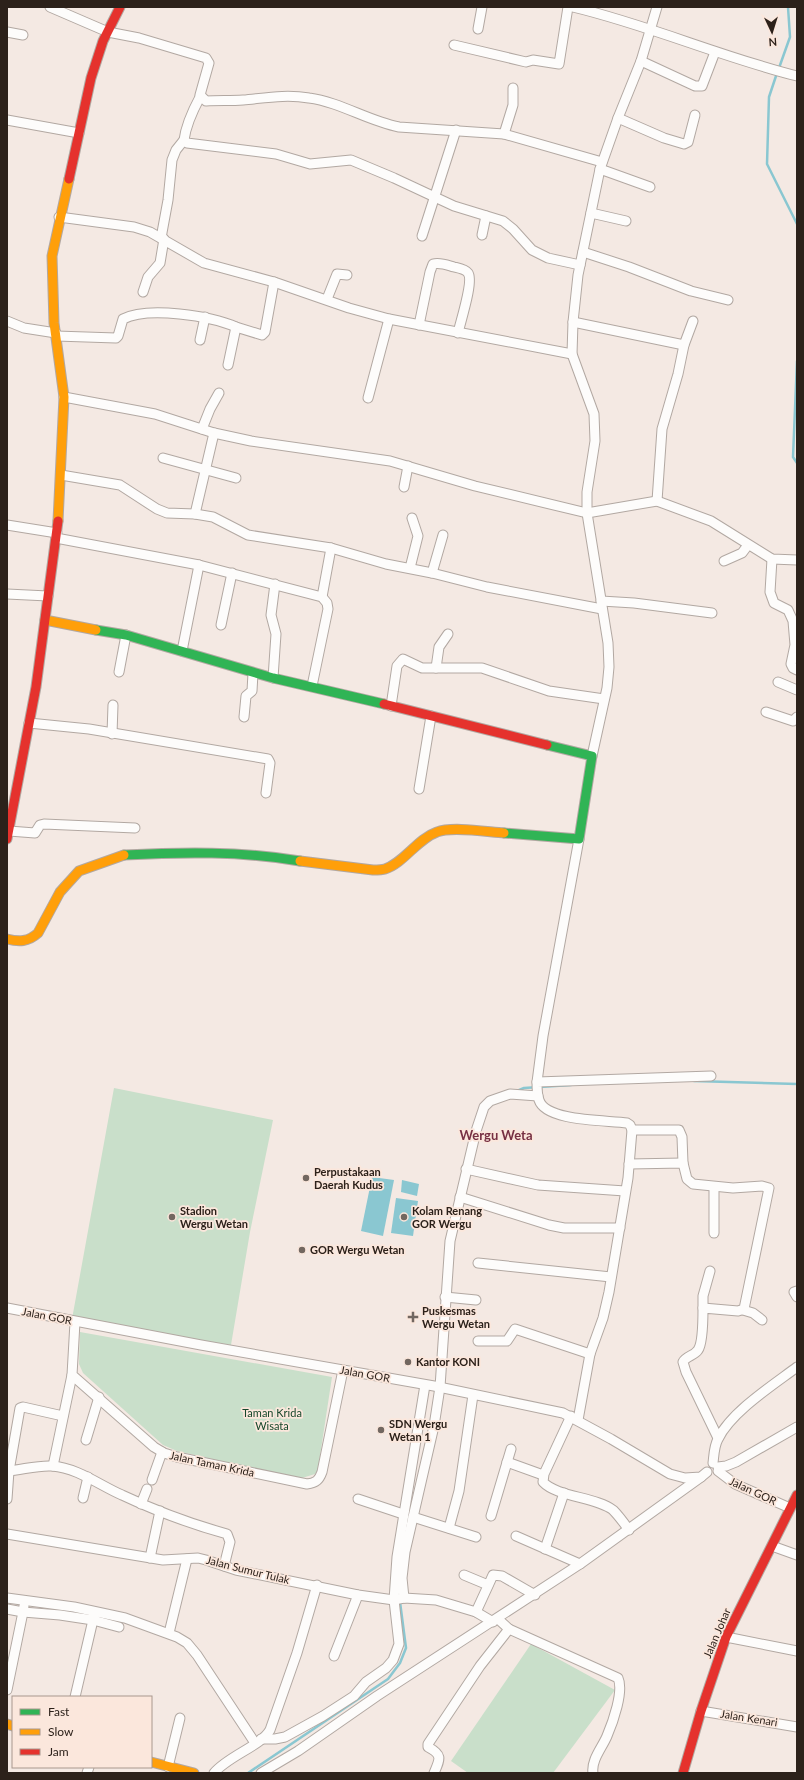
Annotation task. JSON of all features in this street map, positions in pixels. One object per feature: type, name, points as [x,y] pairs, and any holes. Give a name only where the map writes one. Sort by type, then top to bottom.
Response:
[{"type":"street","points":[[50,7],[108,32],[139,38],[206,58],[209,63],[200,92],[200,97],[189,120],[184,140],[176,150],[172,160],[160,263],[148,277],[143,292]]},
{"type":"street","points":[[120,7],[108,32],[91,78],[54,240],[51,271],[56,335],[64,397],[57,536],[29,722],[8,835],[35,833],[40,826],[44,824],[135,828]]},
{"type":"street","points":[[478,29],[482,7]]},
{"type":"street","points":[[454,45],[526,62],[533,60],[559,64],[568,7]]},
{"type":"street","points":[[573,7],[651,29],[715,52],[771,70],[797,76]]},
{"type":"street","points":[[629,1530],[612,1510],[546,1485],[543,1482],[543,1475],[574,1418],[590,1354],[603,1318],[620,1228],[632,1130],[630,1125],[627,1123],[581,1119],[554,1113],[541,1105],[538,1088],[543,1036],[609,667],[608,643],[587,513],[587,492],[595,441],[594,414],[572,354],[573,322],[580,265],[601,166],[618,118],[641,62],[656,7]]},
{"type":"street","points":[[7,32],[23,35]]},
{"type":"street","points":[[641,62],[695,86],[702,86],[715,52]]},
{"type":"street","points":[[504,134],[513,105],[513,88]]},
{"type":"street","points":[[200,97],[206,101],[243,100],[282,95],[310,98],[331,103],[382,124],[399,127],[504,134],[601,166],[650,187]]},
{"type":"street","points":[[618,118],[670,140],[684,144],[688,142],[695,115]]},
{"type":"street","points":[[7,120],[79,133]]},
{"type":"street","points":[[422,236],[456,130]]},
{"type":"street","points":[[184,140],[192,145],[276,154],[310,164],[351,160],[394,178],[435,198],[503,221],[513,229],[532,250],[548,258],[580,265]]},
{"type":"street","points":[[591,213],[626,221]]},
{"type":"street","points":[[482,235],[486,216]]},
{"type":"street","points":[[59,217],[134,227],[163,238],[193,258],[204,263],[274,282],[327,299],[349,308],[389,319],[572,354]]},
{"type":"street","points":[[583,252],[629,267],[691,291],[728,300]]},
{"type":"street","points":[[419,325],[433,264],[443,264],[464,270],[470,277],[458,333]]},
{"type":"street","points":[[327,299],[337,274],[347,275]]},
{"type":"street","points":[[7,321],[24,328],[56,335],[116,338],[123,319],[129,316],[178,314],[205,317],[262,335],[265,332],[274,282]]},
{"type":"street","points":[[200,340],[205,317]]},
{"type":"street","points":[[368,398],[389,319]]},
{"type":"street","points":[[657,501],[662,429],[678,374],[684,345],[693,321]]},
{"type":"street","points":[[573,322],[684,345]]},
{"type":"street","points":[[228,365],[236,327]]},
{"type":"street","points":[[202,429],[210,409],[219,393]]},
{"type":"street","points":[[64,397],[155,414],[214,433],[251,441],[390,461],[475,486],[587,513],[657,501],[711,521],[772,559],[795,560]]},
{"type":"street","points":[[195,514],[204,470],[214,433]]},
{"type":"street","points":[[163,458],[236,478]]},
{"type":"street","points":[[404,487],[408,466]]},
{"type":"street","points":[[61,475],[112,482],[126,488],[158,509],[167,512],[213,517],[248,535],[331,548],[386,564],[432,573],[487,587],[601,605],[712,613]]},
{"type":"street","points":[[410,568],[418,536],[412,518]]},
{"type":"street","points":[[7,525],[199,565],[322,597],[327,603],[328,609],[312,686]]},
{"type":"street","points":[[432,573],[443,535]]},
{"type":"street","points":[[724,561],[742,553],[748,545]]},
{"type":"street","points":[[322,597],[331,548]]},
{"type":"street","points":[[772,559],[770,592],[774,603],[788,610],[793,621],[795,645],[791,664],[793,668],[797,670]]},
{"type":"street","points":[[182,651],[199,565]]},
{"type":"street","points":[[221,625],[232,573]]},
{"type":"street","points":[[273,678],[276,634],[271,615],[275,584]]},
{"type":"street","points":[[7,594],[48,596]]},
{"type":"street","points":[[45,620],[126,635],[253,673],[312,686],[592,756]]},
{"type":"street","points":[[436,668],[439,646],[448,634]]},
{"type":"street","points":[[119,672],[126,635]]},
{"type":"street","points":[[391,706],[397,666],[403,658],[422,668],[482,668],[549,692],[604,699]]},
{"type":"street","points":[[244,717],[246,696],[252,691],[253,673]]},
{"type":"street","points":[[778,682],[797,690]]},
{"type":"street","points":[[112,734],[114,705]]},
{"type":"street","points":[[766,712],[793,721],[797,717]]},
{"type":"street","points":[[419,789],[431,716]]},
{"type":"street","points":[[29,722],[89,730],[268,759],[270,763],[266,793]]},
{"type":"street","points":[[7,939],[20,942],[33,938],[38,933],[60,892],[79,871],[122,855],[182,852],[224,853],[269,856],[324,865],[373,870],[385,869],[394,864],[426,837],[439,831],[469,830],[579,839]]},
{"type":"street","points":[[399,1599],[403,1566],[434,1426],[435,1386],[450,1241],[466,1169],[476,1131],[486,1103],[510,1094],[538,1088],[711,1076]]},
{"type":"street","points":[[632,1130],[679,1130],[682,1137],[683,1163],[689,1182],[714,1187],[733,1188],[762,1186],[769,1188],[760,1238],[743,1310]]},
{"type":"street","points":[[629,1164],[683,1163]]},
{"type":"street","points":[[466,1169],[538,1185],[625,1191]]},
{"type":"street","points":[[714,1187],[714,1233]]},
{"type":"street","points":[[460,1197],[549,1225],[564,1228],[620,1228]]},
{"type":"street","points":[[478,1263],[611,1277]]},
{"type":"street","points":[[710,1271],[703,1296],[700,1346],[695,1353],[686,1358],[683,1362],[686,1372],[718,1438],[716,1467]]},
{"type":"street","points":[[797,1290],[794,1292],[797,1297]]},
{"type":"street","points":[[445,1297],[476,1300]]},
{"type":"street","name":"Jalan GOR","points":[[7,1308],[75,1322],[473,1394],[574,1418],[670,1474],[684,1478],[713,1474],[716,1467]]},
{"type":"street","points":[[703,1308],[738,1311],[743,1310],[753,1313],[762,1320]]},
{"type":"street","points":[[53,1466],[72,1375],[75,1322]]},
{"type":"street","points":[[478,1341],[507,1341],[515,1329],[590,1354]]},
{"type":"street","points":[[718,1438],[747,1405],[797,1367]]},
{"type":"street","name":"Jalan Taman Krida","points":[[72,1375],[162,1452],[177,1457],[307,1484],[315,1483],[320,1478],[322,1472],[343,1370]]},
{"type":"street","points":[[254,1743],[275,1740],[294,1732],[354,1696],[367,1682],[386,1668],[393,1660],[399,1644],[399,1599],[403,1514],[435,1386]]},
{"type":"street","points":[[449,1528],[459,1491],[473,1394]]},
{"type":"street","points":[[86,1440],[99,1398]]},
{"type":"street","points":[[7,1499],[8,1471],[21,1407],[63,1416]]},
{"type":"street","name":"Jalan GOR","points":[[716,1467],[726,1466],[736,1462],[797,1427]]},
{"type":"street","points":[[491,1516],[511,1449]]},
{"type":"street","points":[[152,1480],[162,1452]]},
{"type":"street","points":[[507,1462],[543,1475]]},
{"type":"street","points":[[8,1471],[53,1466],[88,1477],[141,1504],[227,1534],[230,1542],[224,1566]]},
{"type":"street","name":"Jalan GOR","points":[[716,1467],[735,1484],[794,1510]]},
{"type":"street","points":[[261,1773],[298,1751],[376,1694],[535,1595],[629,1530],[704,1475]]},
{"type":"street","points":[[83,1498],[88,1477]]},
{"type":"street","points":[[141,1504],[147,1489]]},
{"type":"street","points":[[545,1549],[564,1492]]},
{"type":"street","name":"Jalan Johar","points":[[683,1773],[701,1711],[726,1637],[772,1546],[794,1510],[797,1495]]},
{"type":"street","points":[[358,1499],[403,1514]]},
{"type":"street","points":[[150,1558],[160,1511]]},
{"type":"street","points":[[413,1517],[476,1537]]},
{"type":"street","name":"Jalan Sumur Tulak","points":[[7,1534],[163,1560],[206,1560],[224,1566],[358,1595],[399,1599],[436,1600],[476,1612],[509,1629],[618,1678],[620,1689],[614,1718],[608,1735],[594,1762],[593,1773]]},
{"type":"street","points":[[516,1536],[580,1564]]},
{"type":"street","points":[[772,1546],[797,1555]]},
{"type":"street","points":[[169,1633],[187,1559]]},
{"type":"street","points":[[464,1575],[488,1585]]},
{"type":"street","points":[[476,1612],[493,1575],[499,1575],[535,1595]]},
{"type":"street","points":[[214,1773],[218,1768],[270,1730],[297,1653],[317,1585]]},
{"type":"street","points":[[334,1656],[358,1595]]},
{"type":"street","points":[[7,1598],[24,1606]]},
{"type":"street","points":[[7,1609],[24,1606],[125,1618],[169,1633],[187,1643],[197,1655],[254,1743]]},
{"type":"street","points":[[7,1690],[24,1606]]},
{"type":"street","points":[[94,1615],[119,1626]]},
{"type":"street","points":[[75,1696],[94,1615]]},
{"type":"street","points":[[434,1773],[439,1761],[439,1756],[436,1751],[428,1747],[428,1744],[480,1666],[509,1629]]},
{"type":"street","points":[[726,1637],[797,1651]]},
{"type":"street","points":[[367,1682],[376,1694]]},
{"type":"street","name":"Jalan Kenari","points":[[701,1711],[797,1727]]},
{"type":"street","points":[[168,1767],[180,1718]]},
{"type":"street","points":[[152,1762],[194,1773]]},
{"type":"green space","name":"Stadion Wergu Wetan","points":[[114,1088],[273,1120],[250,1232],[231,1345],[72,1319]]},
{"type":"green space","name":"Taman Krida Wisata","points":[[80,1332],[332,1377],[318,1469],[315,1474],[302,1478],[291,1477],[177,1451],[163,1445],[83,1373],[79,1364]]},
{"type":"green space","points":[[531,1644],[615,1690],[553,1773],[468,1773],[451,1761]]},
{"type":"water","points":[[372,1177],[394,1180],[383,1236],[361,1231]]},
{"type":"water","points":[[402,1180],[419,1184],[417,1196],[401,1192]]},
{"type":"water","name":"Kolam Renang GOR Wergu","points":[[396,1198],[418,1201],[413,1236],[391,1233]]},
{"type":"waterway","points":[[779,68],[790,37],[788,7]]},
{"type":"waterway","points":[[777,73],[769,97],[767,164],[797,224]]},
{"type":"waterway","points":[[797,361],[793,457],[797,463]]},
{"type":"waterway","points":[[694,1081],[797,1084]]},
{"type":"waterway","points":[[517,1091],[524,1088],[571,1085]]},
{"type":"waterway","points":[[248,1773],[388,1679],[400,1663],[406,1648],[400,1602]]},
{"type":"traffic: fast","points":[[96,630],[126,635],[273,678],[384,704]]},
{"type":"traffic: fast","points":[[504,833],[579,839],[592,756],[547,745]]},
{"type":"traffic: fast","points":[[124,855],[212,853],[256,855],[300,861]]},
{"type":"traffic: slow","points":[[58,521],[64,397],[54,323],[52,256],[69,179]]},
{"type":"traffic: slow","points":[[45,620],[96,630]]},
{"type":"traffic: slow","points":[[300,861],[382,870],[398,862],[423,840],[437,832],[461,829],[504,833]]},
{"type":"traffic: slow","points":[[7,939],[16,941],[27,940],[34,936],[38,933],[60,892],[79,871],[124,855]]},
{"type":"traffic: slow","points":[[7,1724],[12,1726]]},
{"type":"traffic: slow","points":[[152,1762],[194,1773]]},
{"type":"traffic: jam","points":[[69,179],[91,78],[103,41],[120,7]]},
{"type":"traffic: jam","points":[[7,839],[36,687],[58,521]]},
{"type":"traffic: jam","points":[[384,704],[547,745]]},
{"type":"traffic: jam","points":[[683,1773],[701,1711],[726,1637],[797,1495]]},
{"type":"place","name":"Perpustakaan Daerah Kudus","points":[[306,1178]]},
{"type":"place","name":"Stadion Wergu Wetan","points":[[172,1217]]},
{"type":"place","name":"Kolam Renang GOR Wergu","points":[[404,1217]]},
{"type":"place","name":"GOR Wergu Wetan","points":[[302,1250]]},
{"type":"place","name":"Puskesmas Wergu Wetan","points":[[413,1317]]},
{"type":"place","name":"Kantor KONI","points":[[408,1362]]},
{"type":"place","name":"SDN Wergu Wetan 1","points":[[381,1430]]},
{"type":"district","name":"Wergu Weta","points":[[496,1135]]}]
